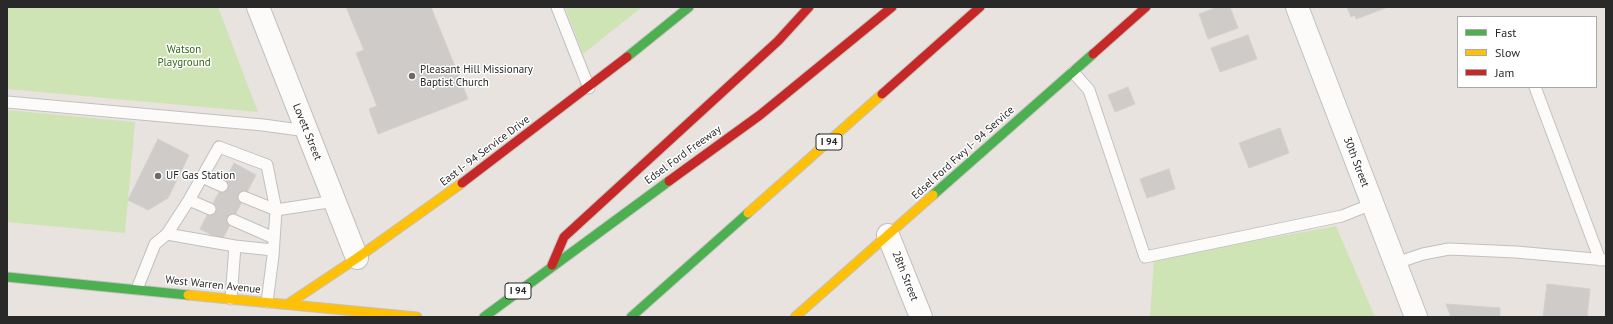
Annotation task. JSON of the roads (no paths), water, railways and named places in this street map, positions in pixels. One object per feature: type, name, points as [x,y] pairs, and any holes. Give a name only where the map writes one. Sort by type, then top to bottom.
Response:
[{"type":"main road","name":"East I- 94 Service Drive","points":[[288,304],[357,258],[468,179],[589,88],[690,7]]},
{"type":"main road","points":[[552,266],[564,237],[778,41],[809,7]]},
{"type":"main road","name":"Edsel Ford Freeway","points":[[484,317],[760,115],[892,7]]},
{"type":"main road","name":"I 94","points":[[631,317],[980,7]]},
{"type":"main road","name":"Edsel Ford Fwy I- 94 Service","points":[[795,317],[1146,7]]},
{"type":"main road","name":"West Warren Avenue","points":[[7,277],[417,317]]},
{"type":"street","name":"Lovett Street","points":[[258,7],[357,258]]},
{"type":"street","name":"30th Street","points":[[1296,7],[1416,317]]},
{"type":"street","name":"28th Street","points":[[888,235],[921,317]]},
{"type":"lane","points":[[557,7],[589,88]]},
{"type":"lane","points":[[1073,72],[1089,90],[1145,257],[1342,216],[1372,204]]},
{"type":"lane","points":[[1396,264],[1423,254],[1449,249],[1516,252],[1603,260],[1535,88]]},
{"type":"lane","points":[[7,102],[263,125],[307,131]]},
{"type":"lane","points":[[136,289],[155,244],[166,234],[189,200],[219,147],[267,166],[276,210],[267,302]]},
{"type":"lane","points":[[202,177],[222,186]]},
{"type":"lane","points":[[244,197],[276,210],[335,201]]},
{"type":"lane","points":[[189,200],[210,209]]},
{"type":"lane","points":[[233,220],[274,238]]},
{"type":"lane","points":[[166,234],[235,246],[273,250]]},
{"type":"lane","points":[[231,299],[235,246]]},
{"type":"place","name":"Pleasant Hill Missionary Baptist Church","points":[[412,76]]},
{"type":"place","name":"UF Gas Station","points":[[158,176]]},
{"type":"park label","name":"Watson Playground","points":[[184,56]]}]
